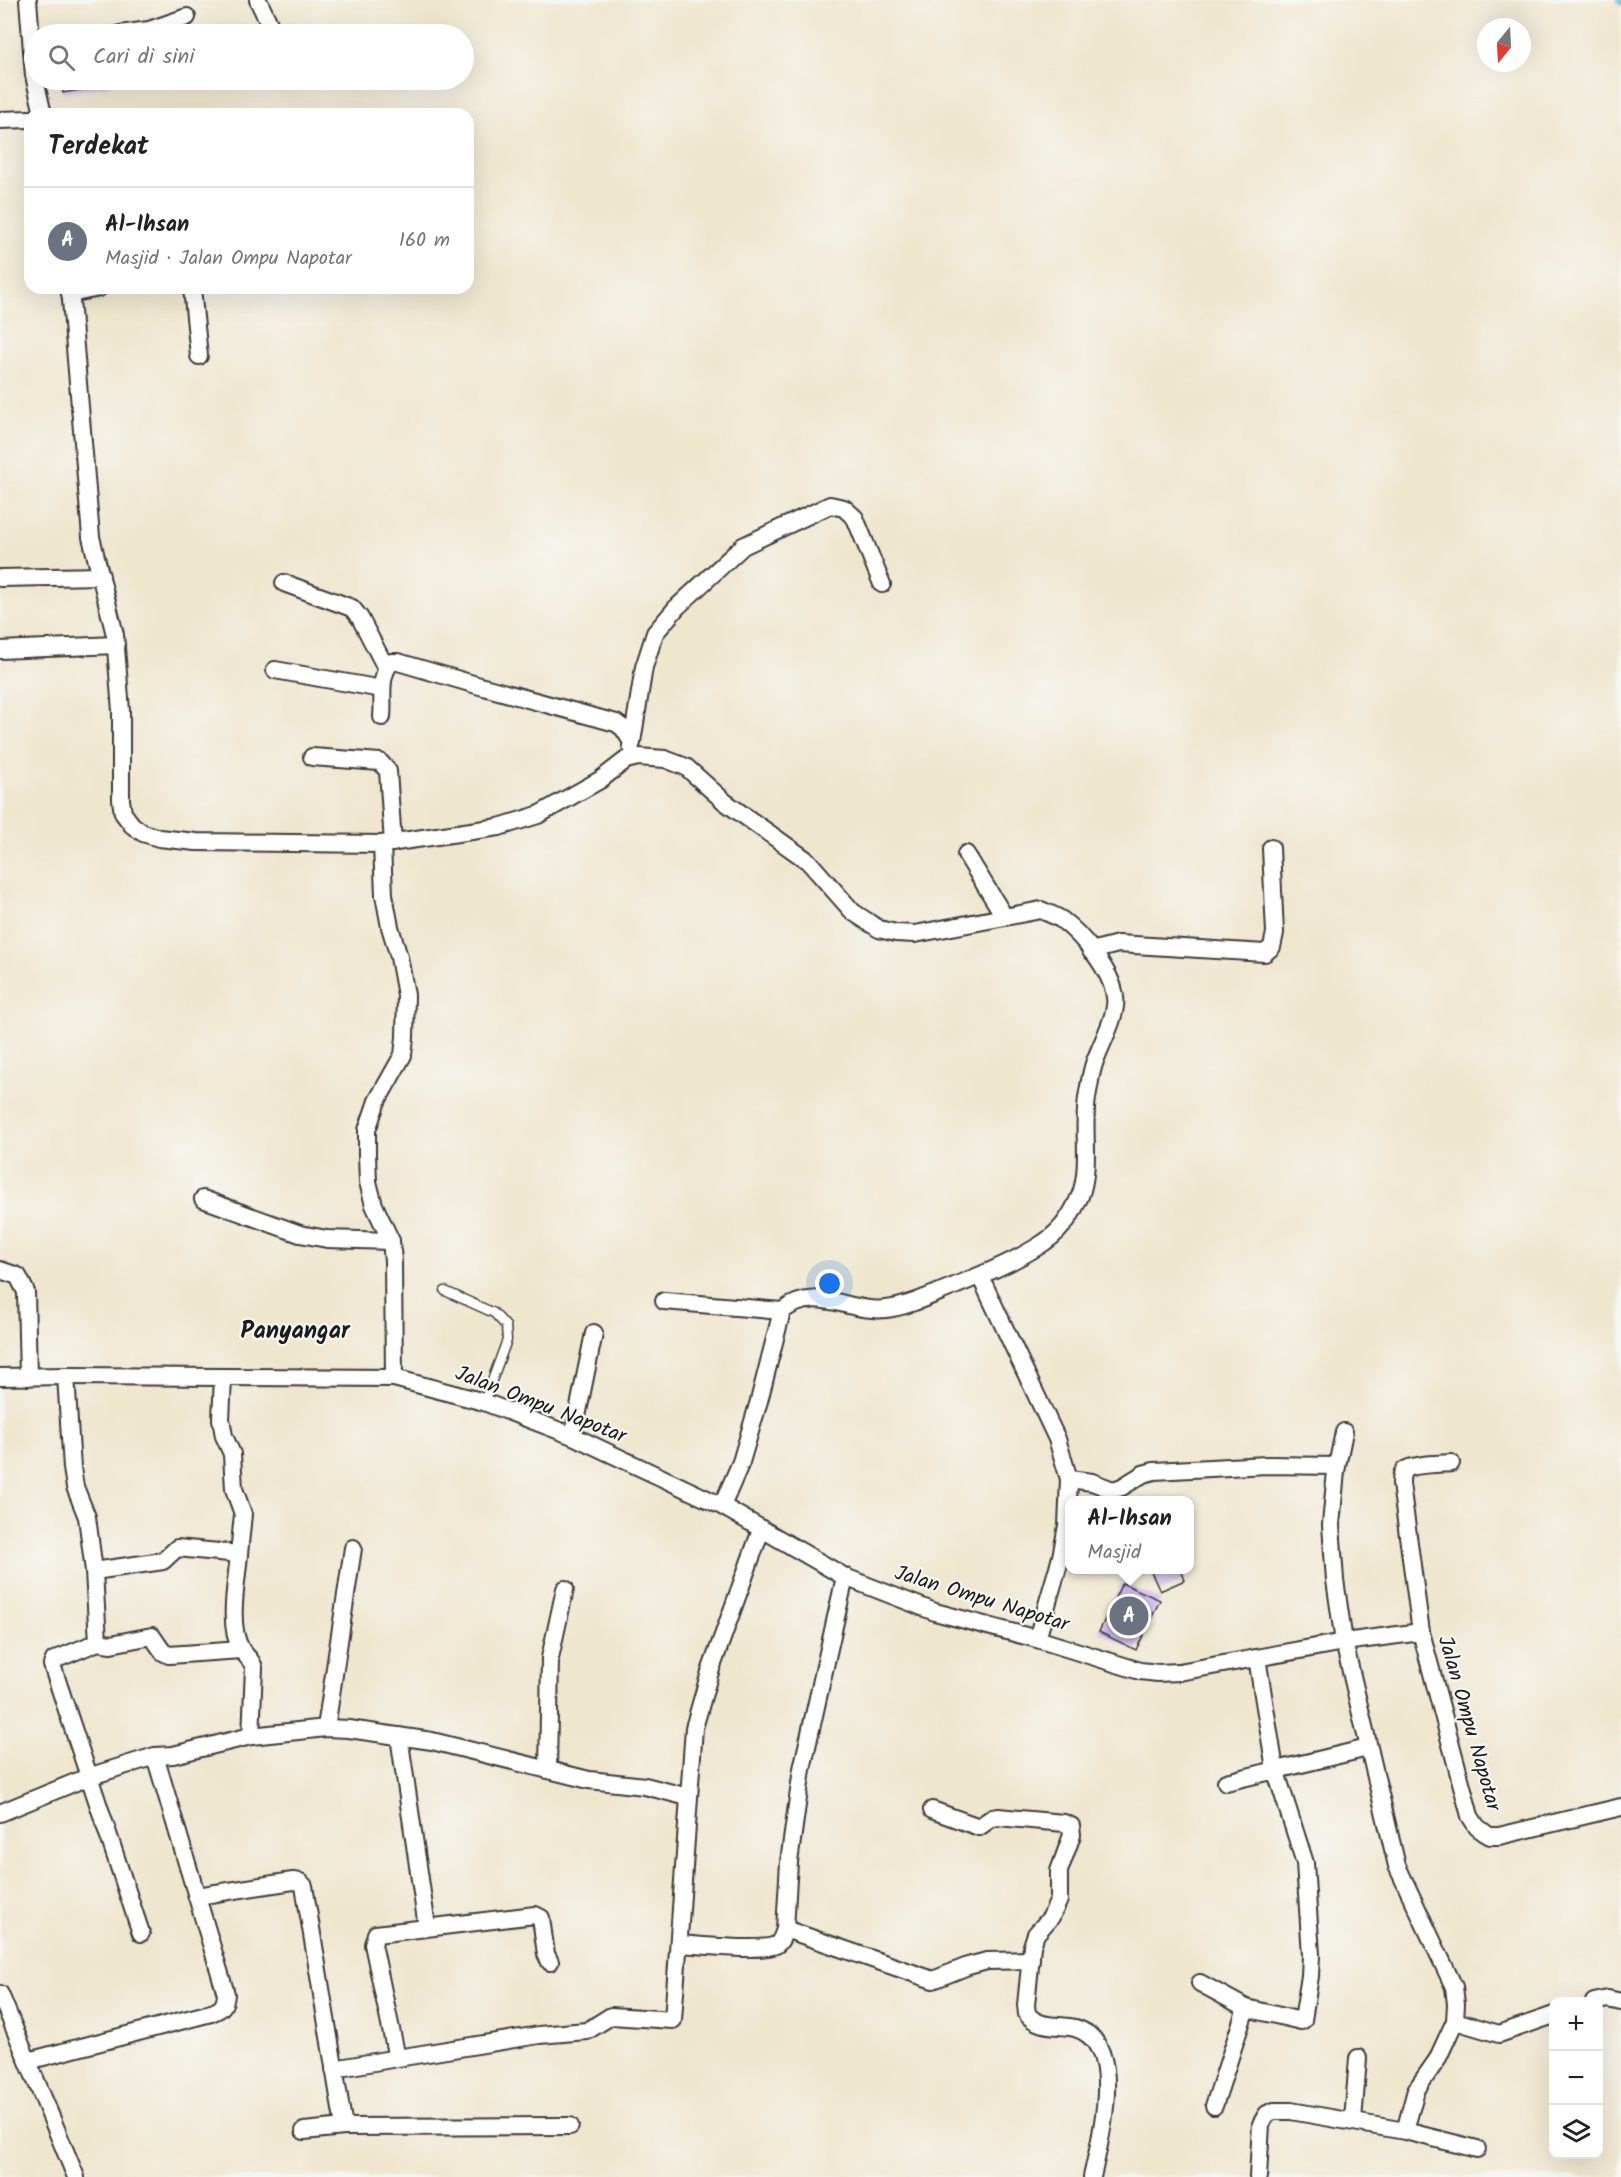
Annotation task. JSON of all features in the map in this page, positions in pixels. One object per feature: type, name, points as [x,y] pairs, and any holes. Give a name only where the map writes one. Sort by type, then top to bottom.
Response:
[{"type":"street","points":[[28,0],[31,24]]},
{"type":"street","points":[[258,0],[269,24]]},
{"type":"street","points":[[166,24],[187,17]]},
{"type":"street","points":[[38,90],[42,108]]},
{"type":"street","points":[[0,120],[24,119]]},
{"type":"street","points":[[70,294],[92,537],[116,645],[121,711],[121,800],[123,813],[132,825],[143,833],[159,838],[196,842],[388,844],[499,827],[538,815],[600,780],[626,760],[638,757],[665,759],[686,767],[725,802],[808,861],[853,912],[879,929],[915,934],[1041,910],[1059,918],[1075,931],[1112,982],[1116,1000],[1104,1040],[1094,1062],[1086,1101],[1086,1147],[1081,1192],[1071,1218],[1059,1231],[1038,1247],[980,1276],[916,1301],[886,1309],[866,1309],[816,1298],[794,1302],[782,1311],[741,1462],[722,1506]]},
{"type":"street","points":[[193,294],[199,356]]},
{"type":"street","points":[[626,760],[632,742],[644,667],[655,633],[677,607],[743,546],[830,505],[844,508],[855,518],[882,584]]},
{"type":"street","points":[[0,578],[101,576]]},
{"type":"street","points":[[284,583],[352,608],[360,618],[386,668]]},
{"type":"street","points":[[0,650],[116,645]]},
{"type":"street","points":[[382,717],[384,701],[382,689],[386,668],[391,662],[408,664],[480,686],[603,718],[623,728],[632,742]]},
{"type":"street","points":[[275,670],[382,689]]},
{"type":"street","points":[[312,757],[373,761],[383,764],[388,771],[388,844],[384,895],[406,995],[405,1037],[403,1055],[377,1101],[367,1130],[367,1155],[368,1182],[374,1205],[391,1241],[394,1378]]},
{"type":"street","points":[[1091,951],[1118,944],[1265,953],[1272,947],[1275,933],[1270,848]]},
{"type":"street","points":[[966,854],[1004,916]]},
{"type":"street","points":[[203,1198],[300,1234],[327,1239],[391,1241]]},
{"type":"street","points":[[0,1270],[18,1276],[26,1293],[28,1377]]},
{"type":"street","points":[[980,1276],[1057,1439],[1069,1479],[1068,1496]]},
{"type":"street","points":[[664,1301],[782,1311]]},
{"type":"street","points":[[573,1436],[594,1333]]},
{"type":"street","points":[[66,1376],[72,1468],[75,1487],[87,1517],[94,1571],[98,1642]]},
{"type":"street","name":"Jalan Ompu Napotar","points":[[0,1377],[394,1378],[484,1402],[573,1436],[722,1506],[845,1577],[935,1612],[1037,1639],[1124,1666],[1158,1673],[1179,1672],[1344,1642],[1421,1632],[1456,1768],[1470,1816],[1477,1827],[1490,1836],[1499,1836],[1621,1807]]},
{"type":"street","points":[[223,1378],[221,1419],[234,1469],[234,1490],[243,1514],[234,1619],[241,1650],[252,1662],[254,1668],[250,1736]]},
{"type":"street","points":[[1344,1431],[1337,1466],[1331,1525],[1335,1580],[1344,1642],[1397,1866],[1454,1987],[1456,2004],[1455,2021],[1437,2060],[1416,2090],[1405,2131]]},
{"type":"street","points":[[1421,1632],[1401,1484],[1402,1475],[1406,1469],[1413,1467],[1451,1463]]},
{"type":"street","points":[[1069,1479],[1092,1482],[1113,1490],[1143,1474],[1154,1471],[1267,1465],[1337,1466]]},
{"type":"street","points":[[334,2069],[539,2035],[587,2031],[611,2016],[672,2021],[674,2019],[694,1728],[706,1683],[761,1530]]},
{"type":"street","points":[[1037,1639],[1065,1536]]},
{"type":"street","points":[[94,1571],[163,1561],[177,1548],[239,1554]]},
{"type":"street","points":[[326,1728],[353,1548]]},
{"type":"street","points":[[679,1944],[763,1948],[777,1945],[783,1938],[789,1862],[802,1769],[845,1577]]},
{"type":"street","points":[[548,1770],[550,1658],[565,1589]]},
{"type":"street","points":[[141,1933],[52,1662],[98,1642],[111,1644],[152,1636],[163,1652],[169,1655],[241,1650]]},
{"type":"street","points":[[1200,1983],[1246,2008],[1302,2021],[1310,1976],[1310,1923],[1305,1863],[1275,1769],[1257,1658]]},
{"type":"street","points":[[0,1813],[88,1777],[155,1755],[173,1755],[250,1736],[326,1728],[349,1729],[432,1741],[589,1780],[645,1786],[688,1797]]},
{"type":"street","points":[[399,1736],[427,1927]]},
{"type":"street","points":[[1226,1782],[1368,1748]]},
{"type":"street","points":[[28,2061],[212,2013],[225,2004],[226,1994],[155,1755]]},
{"type":"street","points":[[932,1810],[978,1827],[998,1817],[1064,1822],[1071,1826],[1072,1835],[1059,1870],[1059,1900],[1051,1917],[1036,1934],[1030,1960],[1027,2014],[1040,2024],[1086,2032],[1101,2057],[1106,2075],[1106,2098],[1103,2126],[1092,2177]]},
{"type":"street","points":[[197,1896],[293,1881],[300,1882],[304,1886],[344,2127]]},
{"type":"street","points":[[397,2058],[373,1944],[376,1934],[538,1916],[541,1918],[546,1954],[550,1962]]},
{"type":"street","points":[[785,1929],[933,1980],[987,1961],[1030,1960]]},
{"type":"street","points":[[0,1994],[76,2177]]},
{"type":"street","points":[[1603,2000],[1621,2002]]},
{"type":"street","points":[[1214,2106],[1246,2008]]},
{"type":"street","points":[[1455,2021],[1499,2034],[1549,2017]]},
{"type":"street","points":[[1353,2121],[1358,2058]]},
{"type":"street","points":[[1258,2177],[1261,2124],[1267,2114],[1274,2111],[1291,2111],[1353,2121],[1477,2149]]},
{"type":"street","points":[[304,2131],[344,2127],[570,2126]]},
{"type":"lane","points":[[445,1291],[494,1313],[506,1326],[507,1340],[484,1402]]},
{"type":"building","points":[[63,90],[81,90],[63,93]]},
{"type":"building","points":[[1152,1574],[1183,1574],[1185,1580],[1160,1591]]},
{"type":"building","points":[[1122,1583],[1160,1600],[1136,1650],[1099,1632]]},
{"type":"place","name":"Al-Ihsan","points":[[1129,1616]]},
{"type":"district","name":"Panyangar","points":[[295,1330]]}]
